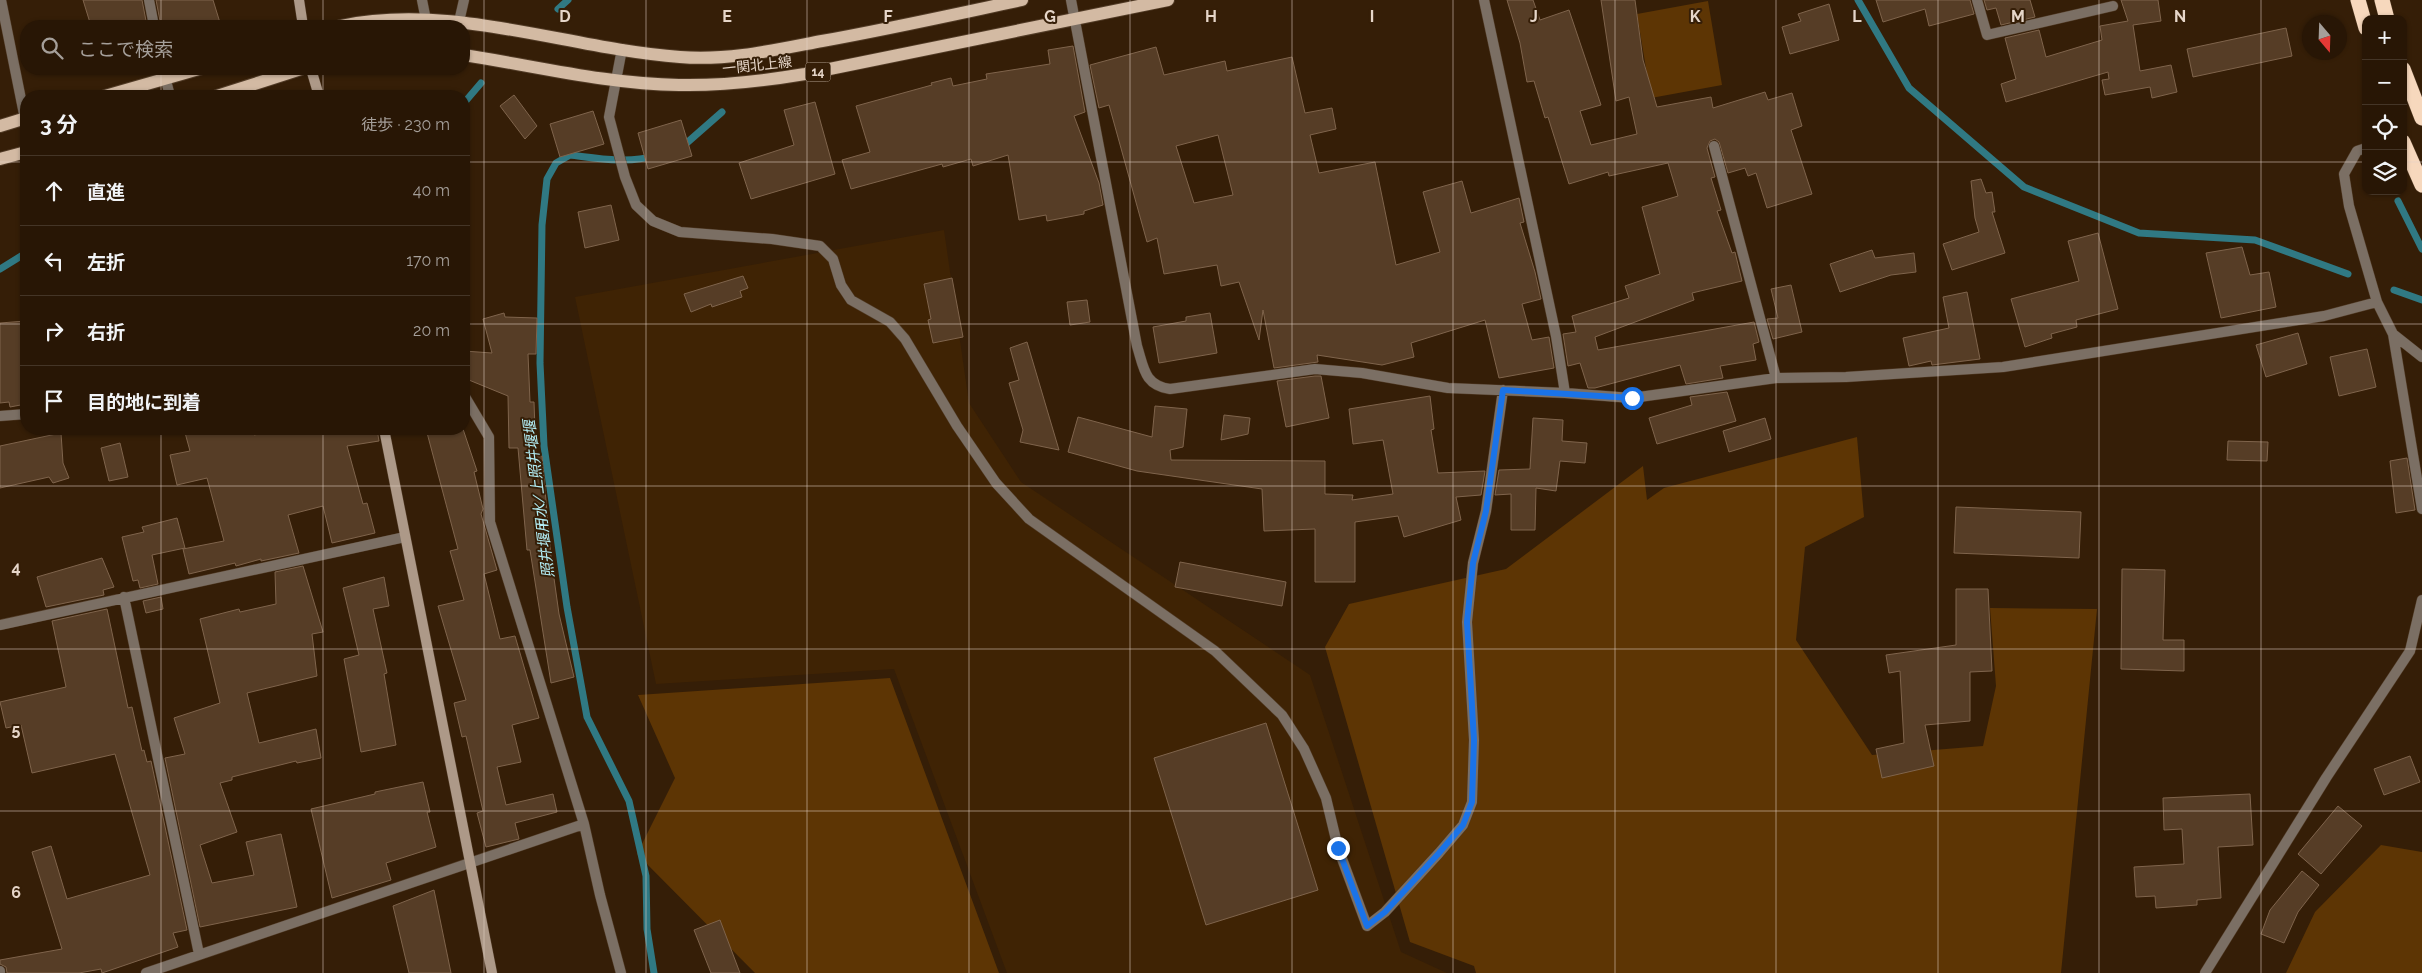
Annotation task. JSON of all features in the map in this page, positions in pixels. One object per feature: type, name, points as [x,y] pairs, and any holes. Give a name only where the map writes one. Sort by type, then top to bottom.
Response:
[{"type":"highway","points":[[2358,0],[2362,15]]},
{"type":"highway","points":[[2382,0],[2386,15]]},
{"type":"highway","points":[[2407,79],[2422,118]]},
{"type":"highway","points":[[2407,150],[2422,185]]},
{"type":"main road","name":"一関北上線","points":[[470,26],[681,58],[743,56],[1022,0]]},
{"type":"main road","name":"一関北上線","points":[[470,56],[616,80],[678,85],[745,83],[805,74],[1168,0]]},
{"type":"main road","points":[[121,90],[162,75]]},
{"type":"main road","points":[[236,90],[282,75]]},
{"type":"main road","points":[[0,126],[20,121]]},
{"type":"main road","points":[[0,159],[20,154]]},
{"type":"street","points":[[1,0],[20,91]]},
{"type":"street","points":[[149,0],[153,20]]},
{"type":"street","points":[[299,0],[302,20]]},
{"type":"street","points":[[422,0],[426,20]]},
{"type":"street","points":[[459,20],[464,0]]},
{"type":"street","points":[[1070,0],[1138,346],[1144,368],[1152,384],[1170,389],[1315,369],[1362,373],[1448,388],[1632,398],[1776,378],[1846,377],[2003,367],[2324,316],[2377,302]]},
{"type":"street","points":[[1484,0],[1556,336],[1565,393]]},
{"type":"street","points":[[1977,0],[1987,35],[2113,6]]},
{"type":"street","points":[[622,49],[609,117],[625,177],[636,205],[653,221],[680,232],[772,239],[820,246],[833,259],[841,285],[851,300],[890,322],[905,339],[957,426],[996,483],[1029,519],[1215,651],[1282,714],[1304,749],[1326,798],[1338,848],[1367,926],[1385,912],[1463,825],[1472,802],[1474,740],[1467,622],[1473,563],[1486,511],[1503,390]]},
{"type":"street","points":[[165,75],[169,90]]},
{"type":"street","points":[[313,75],[317,90]]},
{"type":"street","points":[[1714,146],[1776,378]]},
{"type":"street","points":[[2362,149],[2357,151],[2344,174],[2349,206],[2377,302],[2394,334],[2422,509]]},
{"type":"street","points":[[2394,334],[2422,357]]},
{"type":"street","points":[[470,405],[489,437],[490,522],[584,824],[600,895],[621,973]]},
{"type":"street","points":[[0,416],[20,414]]},
{"type":"street","points":[[385,435],[404,538],[492,973]]},
{"type":"street","points":[[0,625],[404,538]]},
{"type":"street","points":[[124,597],[199,954]]},
{"type":"street","points":[[2205,973],[2326,778],[2410,651],[2422,600]]},
{"type":"street","points":[[146,973],[584,824]]},
{"type":"shaded area","points":[[1708,1],[1722,85],[1651,98],[1637,14]]},
{"type":"shaded area","points":[[944,230],[969,403],[1021,482],[1310,675],[1401,952],[1447,973],[1007,973],[894,669],[656,684],[575,297]]},
{"type":"shaded area","points":[[1857,437],[1864,517],[1805,547],[1796,640],[1872,755],[1983,746],[1996,686],[1990,608],[2097,609],[2061,973],[1476,973],[1474,966],[1410,942],[1325,647],[1349,604],[1506,569],[1643,466],[1647,500],[1664,488]]},
{"type":"shaded area","points":[[890,678],[999,973],[755,973],[637,854],[675,778],[638,695]]},
{"type":"shaded area","points":[[2381,845],[2422,852],[2422,973],[2286,973],[2315,912]]},
{"type":"building","points":[[83,0],[142,0],[146,20],[89,20]]},
{"type":"building","points":[[156,0],[213,0],[219,20],[160,20]]},
{"type":"building","points":[[1507,0],[1533,0],[1540,20],[1569,10],[1601,105],[1580,111],[1591,145],[1637,134],[1629,97],[1616,101],[1601,0],[1635,0],[1643,60],[1657,107],[1711,97],[1713,108],[1765,92],[1768,100],[1792,93],[1802,126],[1791,130],[1812,194],[1767,208],[1756,173],[1748,176],[1745,168],[1728,173],[1719,142],[1715,139],[1710,141],[1707,148],[1715,177],[1711,178],[1721,210],[1717,211],[1732,253],[1735,252],[1742,281],[1692,293],[1694,300],[1595,337],[1598,350],[1754,322],[1759,342],[1753,344],[1756,360],[1720,366],[1723,378],[1686,384],[1680,365],[1595,388],[1588,388],[1580,363],[1568,366],[1563,334],[1576,332],[1572,316],[1629,298],[1625,286],[1660,274],[1642,207],[1678,196],[1668,163],[1609,176],[1608,172],[1569,184],[1548,117],[1545,118],[1534,81],[1527,82],[1520,43]]},
{"type":"building","points":[[1876,0],[1970,0],[1974,14],[1929,26],[1925,9],[1883,22]]},
{"type":"building","points":[[1984,0],[2030,0],[2035,17],[2001,25],[1996,8],[1987,10]]},
{"type":"building","points":[[2121,0],[2158,0],[2161,21],[2133,25],[2140,71],[2171,65],[2177,92],[2152,98],[2150,87],[2105,95],[2102,80],[2109,79],[2108,72],[2006,102],[2001,84],[2016,79],[2005,38],[2039,30],[2046,57],[2102,40],[2100,26],[2128,21]]},
{"type":"building","points":[[1829,4],[1839,40],[1790,54],[1782,27],[1801,21],[1798,14]]},
{"type":"building","points":[[2286,28],[2292,56],[2193,77],[2187,49]]},
{"type":"building","points":[[1073,46],[1085,112],[1074,116],[1099,183],[1103,205],[1084,211],[1084,214],[1047,221],[1046,215],[1019,220],[1008,155],[973,166],[971,159],[943,167],[942,164],[851,189],[842,160],[870,152],[856,106],[951,78],[953,86],[987,79],[986,74],[1050,64],[1048,50]]},
{"type":"building","points":[[1156,47],[1164,75],[1225,61],[1227,71],[1292,57],[1305,113],[1332,108],[1336,129],[1310,135],[1319,173],[1375,162],[1396,265],[1440,252],[1423,192],[1462,181],[1471,213],[1519,198],[1524,222],[1520,223],[1541,299],[1522,304],[1532,340],[1549,337],[1554,368],[1499,378],[1485,320],[1411,343],[1414,357],[1382,365],[1317,355],[1318,362],[1274,368],[1263,310],[1259,340],[1239,282],[1221,286],[1217,265],[1164,274],[1157,238],[1147,242],[1109,105],[1099,108],[1090,65]],"holes":[[[1218,135],[1233,195],[1194,203],[1176,146]]]},
{"type":"building","points":[[514,95],[537,126],[525,139],[500,106]]},
{"type":"building","points":[[815,102],[835,174],[751,199],[739,163],[794,145],[784,110]]},
{"type":"building","points":[[593,111],[604,144],[560,157],[550,124]]},
{"type":"building","points":[[681,120],[692,156],[648,169],[638,133]]},
{"type":"building","points":[[1981,179],[1986,193],[1992,192],[1995,212],[1992,212],[2005,253],[1952,270],[1943,244],[1979,232],[1975,218],[1971,181]]},
{"type":"building","points":[[611,205],[619,240],[585,248],[578,212]]},
{"type":"building","points":[[2098,233],[2118,309],[2076,320],[2077,327],[2051,334],[2052,338],[2025,347],[2011,299],[2079,281],[2068,241]]},
{"type":"building","points":[[2242,247],[2250,275],[2269,272],[2276,307],[2221,318],[2206,253]]},
{"type":"building","points":[[1872,250],[1875,258],[1914,253],[1916,272],[1891,275],[1840,292],[1830,264]]},
{"type":"building","points":[[743,276],[748,288],[740,291],[742,297],[712,307],[711,304],[691,312],[684,294]]},
{"type":"building","points":[[952,278],[963,337],[933,343],[928,320],[931,319],[924,284]]},
{"type":"building","points":[[1791,285],[1802,332],[1773,339],[1767,319],[1778,318],[1771,289]]},
{"type":"building","points":[[1967,292],[1980,359],[1932,365],[1931,361],[1909,366],[1903,338],[1949,328],[1943,297]]},
{"type":"building","points":[[1087,300],[1090,322],[1070,325],[1067,302]]},
{"type":"building","points":[[504,313],[505,317],[537,318],[536,354],[528,354],[530,402],[534,402],[536,456],[542,456],[551,557],[559,614],[574,677],[551,683],[530,550],[527,550],[518,448],[509,448],[508,396],[470,380],[470,351],[492,353],[483,319]]},
{"type":"building","points":[[1210,313],[1217,353],[1159,363],[1153,327],[1186,321],[1186,317]]},
{"type":"building","points":[[20,321],[20,405],[10,407],[9,402],[0,403],[0,323]]},
{"type":"building","points":[[2298,333],[2307,364],[2266,377],[2256,345]]},
{"type":"building","points":[[1027,342],[1059,450],[1020,442],[1023,430],[1009,383],[1019,380],[1010,348]]},
{"type":"building","points":[[2367,349],[2376,387],[2339,396],[2330,357]]},
{"type":"building","points":[[1321,376],[1329,418],[1286,427],[1277,381]]},
{"type":"building","points":[[1727,392],[1736,421],[1657,444],[1649,418],[1692,405],[1690,397]]},
{"type":"building","points":[[1430,396],[1434,429],[1431,430],[1438,473],[1485,471],[1481,495],[1456,497],[1461,520],[1404,537],[1398,516],[1355,522],[1355,582],[1315,582],[1315,529],[1264,531],[1262,489],[1137,471],[1068,452],[1078,417],[1152,437],[1155,406],[1187,409],[1183,447],[1170,450],[1171,460],[1325,461],[1325,494],[1353,495],[1352,500],[1393,494],[1383,440],[1353,444],[1349,409]]},
{"type":"building","points":[[1224,415],[1250,418],[1248,434],[1221,440]]},
{"type":"building","points":[[1533,418],[1563,420],[1562,441],[1587,443],[1585,463],[1560,461],[1556,491],[1536,488],[1535,530],[1511,530],[1511,494],[1495,495],[1499,470],[1530,469]]},
{"type":"building","points":[[1765,418],[1771,439],[1729,452],[1723,431]]},
{"type":"building","points":[[52,435],[61,435],[63,463],[69,478],[53,483],[49,477],[0,488],[0,446]]},
{"type":"building","points":[[186,435],[378,435],[379,441],[347,446],[363,504],[367,503],[375,533],[332,543],[323,506],[288,515],[299,553],[261,561],[261,559],[236,566],[235,563],[189,574],[183,549],[224,541],[207,478],[177,485],[170,455],[190,451]]},
{"type":"building","points":[[428,435],[465,435],[477,471],[474,472],[483,509],[481,514],[497,570],[484,574],[500,639],[515,636],[539,718],[512,725],[521,762],[497,767],[506,805],[553,794],[557,812],[515,823],[519,839],[486,847],[477,813],[483,811],[466,736],[462,737],[454,703],[466,700],[438,606],[464,600],[450,551],[458,549]]},
{"type":"building","points":[[2228,441],[2268,442],[2267,461],[2227,460]]},
{"type":"building","points":[[120,443],[128,477],[109,481],[101,448]]},
{"type":"building","points":[[2407,458],[2415,510],[2396,513],[2390,461]]},
{"type":"building","points":[[1956,507],[2081,512],[2079,558],[1954,553]]},
{"type":"building","points":[[177,518],[185,548],[152,555],[158,584],[140,588],[138,580],[133,581],[122,537],[144,532],[142,527]]},
{"type":"building","points":[[102,558],[114,587],[103,590],[104,595],[46,607],[37,577]]},
{"type":"building","points":[[1180,562],[1286,582],[1282,606],[1175,587]]},
{"type":"building","points":[[303,566],[323,632],[312,634],[317,676],[247,693],[259,743],[316,729],[321,758],[297,763],[296,761],[232,777],[232,780],[220,783],[237,832],[200,845],[212,883],[254,875],[246,842],[281,834],[297,907],[200,927],[165,758],[185,754],[174,718],[220,703],[200,619],[239,609],[240,612],[276,604],[275,572]]},
{"type":"building","points":[[2122,569],[2165,570],[2163,640],[2184,640],[2184,671],[2121,669]]},
{"type":"building","points":[[384,577],[389,606],[373,609],[387,673],[384,674],[396,745],[361,752],[344,659],[359,655],[343,588]]},
{"type":"building","points":[[1956,589],[1988,589],[1992,671],[1970,672],[1970,721],[1925,725],[1934,766],[1882,778],[1876,749],[1904,743],[1900,671],[1889,673],[1886,655],[1956,645]]},
{"type":"building","points":[[161,597],[163,609],[146,613],[143,601]]},
{"type":"building","points":[[107,609],[128,708],[132,707],[142,751],[144,750],[147,762],[151,761],[187,930],[173,933],[178,947],[102,973],[101,969],[79,973],[7,973],[6,967],[0,964],[0,960],[62,949],[32,852],[51,846],[67,899],[150,875],[115,754],[32,773],[21,725],[6,728],[0,702],[66,687],[52,621]]},
{"type":"building","points":[[1266,723],[1318,890],[1206,925],[1154,758]]},
{"type":"building","points":[[2410,756],[2420,782],[2384,795],[2374,769]]},
{"type":"building","points":[[423,782],[430,812],[427,812],[436,847],[386,863],[391,880],[332,898],[311,809],[375,794],[375,792]]},
{"type":"building","points":[[2250,794],[2253,845],[2218,847],[2221,898],[2197,900],[2197,905],[2156,908],[2155,896],[2136,897],[2134,867],[2184,864],[2182,829],[2164,830],[2163,798]]},
{"type":"building","points":[[2338,806],[2362,826],[2321,874],[2298,854]]},
{"type":"building","points":[[2302,871],[2319,885],[2298,912],[2284,943],[2261,934],[2270,910]]},
{"type":"building","points":[[434,890],[451,973],[409,973],[393,906]]},
{"type":"building","points":[[720,920],[740,973],[711,973],[694,930]]},
{"type":"waterway","points":[[558,9],[568,0]]},
{"type":"waterway","points":[[1858,0],[1909,88],[2024,187],[2139,233],[2255,240],[2348,274]]},
{"type":"waterway","points":[[470,96],[481,83]]},
{"type":"waterway","name":"照井堰用水/上照井堰堰","points":[[681,148],[722,112]]},
{"type":"waterway","name":"照井堰用水/上照井堰堰","points":[[654,156],[623,160],[570,155],[556,163],[547,179],[542,225],[540,363],[544,446],[567,607],[587,717],[629,801],[646,876],[647,929],[654,973]]},
{"type":"waterway","points":[[2398,201],[2422,249]]},
{"type":"waterway","points":[[0,269],[20,257]]},
{"type":"waterway","points":[[2394,290],[2422,300]]},
{"type":"route","points":[[1338,848],[1367,926],[1385,912],[1463,825],[1472,802],[1474,740],[1467,622],[1473,563],[1486,511],[1503,390],[1632,398]]}]
